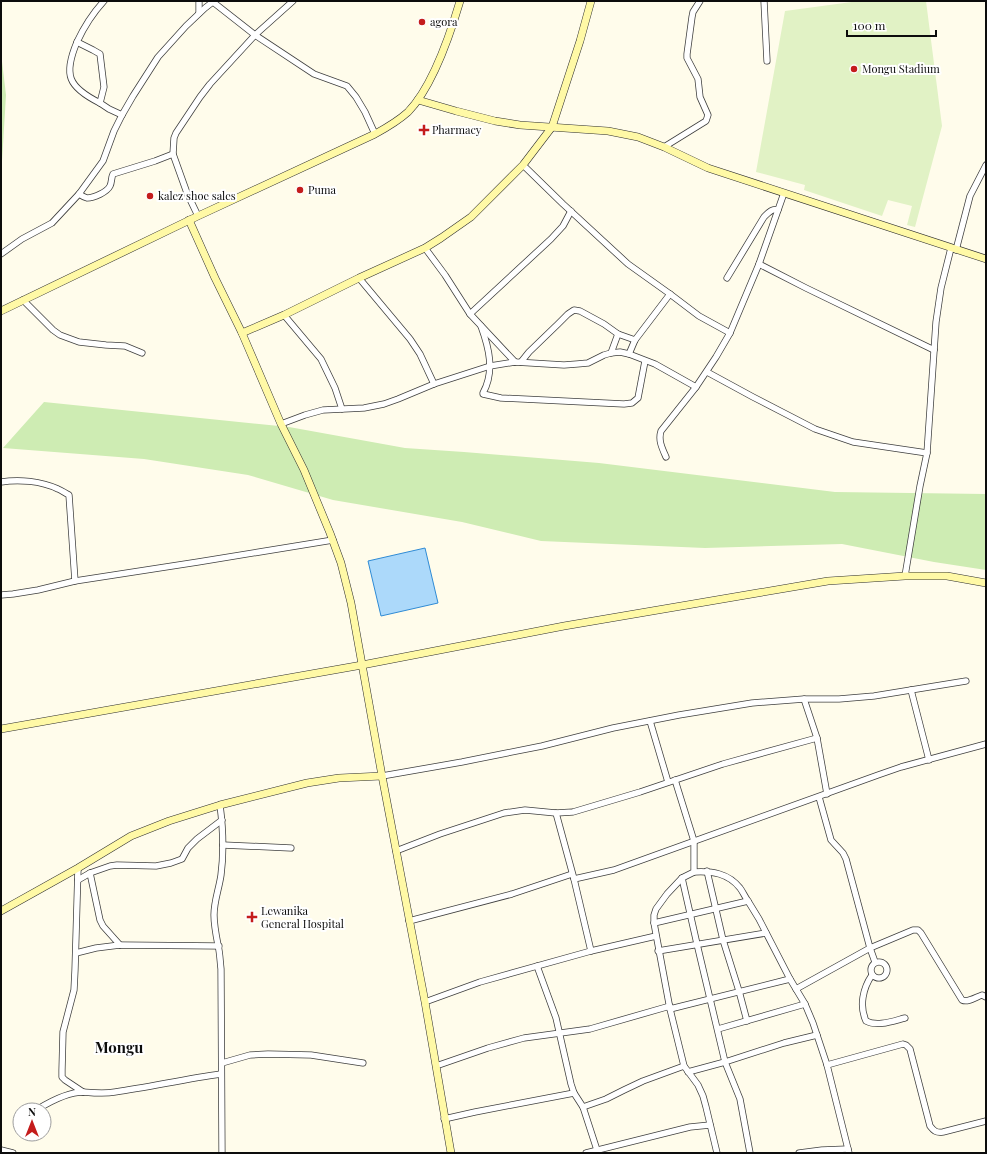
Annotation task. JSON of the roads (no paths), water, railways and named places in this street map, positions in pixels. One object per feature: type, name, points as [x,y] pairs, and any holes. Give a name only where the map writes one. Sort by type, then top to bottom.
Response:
[{"type":"street","points":[[104,1],[95,10],[83,29],[72,54],[70,77],[80,90],[88,97],[122,115]]},
{"type":"street","points":[[199,1],[199,13]]},
{"type":"street","points":[[1,254],[22,239],[52,223],[78,194],[103,161],[114,130],[133,96],[158,57],[186,26],[213,1],[255,35],[314,74],[347,86],[362,107],[375,134]]},
{"type":"street","points":[[198,216],[173,154],[174,138],[176,133],[200,97],[255,35],[293,1]]},
{"type":"street","points":[[1,310],[189,220],[375,134],[397,121],[418,100],[431,76],[446,44],[460,1]]},
{"type":"street","points":[[242,333],[284,315],[359,278],[425,248],[471,217],[523,165],[552,127],[578,49],[591,1]]},
{"type":"street","points":[[664,147],[706,120],[708,117],[700,97],[698,79],[687,58],[693,12],[700,1]]},
{"type":"street","points":[[764,1],[767,61]]},
{"type":"street","points":[[78,42],[100,54],[104,87],[100,103]]},
{"type":"street","points":[[418,100],[495,121],[608,131],[638,137],[664,147],[708,168],[986,259]]},
{"type":"street","points":[[78,194],[87,198],[94,196],[108,188],[111,183],[111,176],[113,174],[155,162],[173,154]]},
{"type":"street","points":[[523,165],[628,264],[699,316],[730,333]]},
{"type":"street","points":[[905,576],[927,453],[936,322],[941,288],[970,196],[986,165]]},
{"type":"street","points":[[666,457],[660,443],[659,437],[661,431],[696,387],[730,333],[759,264],[784,193]]},
{"type":"street","points":[[727,278],[764,218],[770,211],[775,209],[778,210]]},
{"type":"street","points":[[470,314],[557,233],[563,226],[571,211]]},
{"type":"street","points":[[189,220],[242,333],[281,424],[304,470],[341,563],[351,603],[451,1153]]},
{"type":"street","points":[[425,248],[445,275],[470,314],[518,362]]},
{"type":"street","points":[[759,264],[934,350]]},
{"type":"street","points":[[359,278],[410,339],[420,354],[434,384]]},
{"type":"street","points":[[629,354],[635,340],[670,294]]},
{"type":"street","points":[[23,300],[60,335],[79,342],[125,346],[142,353]]},
{"type":"street","points":[[518,362],[574,310],[586,313],[618,334],[635,340]]},
{"type":"street","points":[[284,315],[321,359],[335,388],[342,409]]},
{"type":"street","points":[[481,326],[488,347],[490,366],[483,393],[484,395],[502,398],[624,404],[632,403],[638,398],[645,361]]},
{"type":"street","points":[[612,353],[618,334]]},
{"type":"street","points":[[281,424],[314,412],[335,409],[364,408],[384,404],[434,384],[490,366],[518,362],[564,365],[588,363],[604,355],[620,352],[629,354],[661,368],[696,387]]},
{"type":"street","points":[[706,372],[815,429],[854,442],[927,453]]},
{"type":"street","points":[[1,482],[27,481],[44,484],[69,495],[74,580]]},
{"type":"street","points":[[1,594],[13,594],[38,590],[74,580],[333,540]]},
{"type":"street","points":[[1,729],[362,665],[564,626],[828,580],[905,576],[947,576],[986,583]]},
{"type":"street","points":[[1,911],[78,868],[131,836],[169,821],[220,805],[307,782],[339,778],[382,776],[462,762],[542,746],[650,720],[752,703],[874,696],[966,681]]},
{"type":"street","points":[[911,690],[929,760]]},
{"type":"street","points":[[804,699],[816,738],[827,794]]},
{"type":"street","points":[[650,720],[668,782]]},
{"type":"street","points":[[396,851],[440,834],[504,813],[526,810],[556,813],[573,812],[640,792],[723,764],[816,738]]},
{"type":"street","points":[[409,921],[512,894],[573,876],[614,870],[901,767],[986,744]]},
{"type":"street","points":[[675,780],[694,841],[694,872]]},
{"type":"street","points":[[819,797],[831,840],[844,853],[875,962]]},
{"type":"street","points":[[220,805],[223,845],[220,882],[214,913],[214,928],[219,946],[221,969],[222,1153]]},
{"type":"street","points":[[556,813],[591,951]]},
{"type":"street","points":[[78,880],[90,873],[110,866],[156,866],[178,861],[182,859],[188,848],[197,839],[222,820]]},
{"type":"street","points":[[223,845],[291,848]]},
{"type":"street","points":[[78,868],[74,990],[62,1045],[62,1077],[83,1092],[93,1094],[110,1093],[196,1077],[221,1074]]},
{"type":"street","points":[[707,871],[723,940],[747,1021]]},
{"type":"street","points":[[717,1153],[706,1107],[698,1085],[684,1066],[658,951],[654,923],[656,909],[667,894],[682,878],[694,872],[707,871],[730,878],[740,888],[759,918],[790,979],[805,1004],[827,1065],[848,1151],[822,1150],[799,1153]]},
{"type":"street","points":[[90,873],[100,920],[120,945]]},
{"type":"street","points":[[682,878],[725,1062],[740,1099],[750,1153]]},
{"type":"street","points":[[654,923],[748,901]]},
{"type":"street","points":[[796,989],[870,948],[913,930],[918,930],[921,932],[962,1000],[968,1001],[982,995],[986,997]]},
{"type":"street","points":[[658,951],[766,932]]},
{"type":"street","points":[[424,1002],[480,982],[591,951],[656,936]]},
{"type":"street","points":[[76,952],[120,945],[219,946]]},
{"type":"street","points":[[872,975],[878,978],[885,976],[887,973],[887,966],[885,964],[875,962]]},
{"type":"street","points":[[875,962],[871,968],[872,975],[864,990],[862,1009],[866,1021],[871,1024],[890,1022],[905,1018]]},
{"type":"street","points":[[537,966],[556,1018],[574,1093],[583,1107],[596,1150]]},
{"type":"street","points":[[436,1066],[488,1048],[524,1038],[590,1029],[790,979]]},
{"type":"street","points":[[718,1029],[805,1004]]},
{"type":"street","points":[[688,1072],[784,1043],[817,1035]]},
{"type":"street","points":[[827,1065],[903,1044],[906,1045],[910,1049],[930,1126],[934,1131],[938,1133],[986,1121]]},
{"type":"street","points":[[222,1063],[250,1055],[268,1054],[312,1055],[363,1063]]},
{"type":"street","points":[[583,1107],[606,1099],[643,1081],[684,1066]]},
{"type":"street","points":[[50,1102],[64,1096],[83,1092]]},
{"type":"street","points":[[444,1119],[574,1093]]},
{"type":"street","points":[[586,1153],[690,1127],[710,1125]]},
{"type":"street","points":[[1,1150],[13,1153]]},
{"type":"water","points":[[425,548],[438,603],[381,616],[368,561]]},
{"type":"place","name":"agora","points":[[422,22]]},
{"type":"place","name":"Mongu Stadium","points":[[854,69]]},
{"type":"place","name":"Pharmacy","points":[[424,130]]},
{"type":"place","name":"Puma","points":[[300,190]]},
{"type":"place","name":"kalez shoe sales","points":[[150,196]]},
{"type":"place","name":"Lewanika General Hospital","points":[[252,917]]},
{"type":"district","name":"Mongu","points":[[119,1048]]}]
